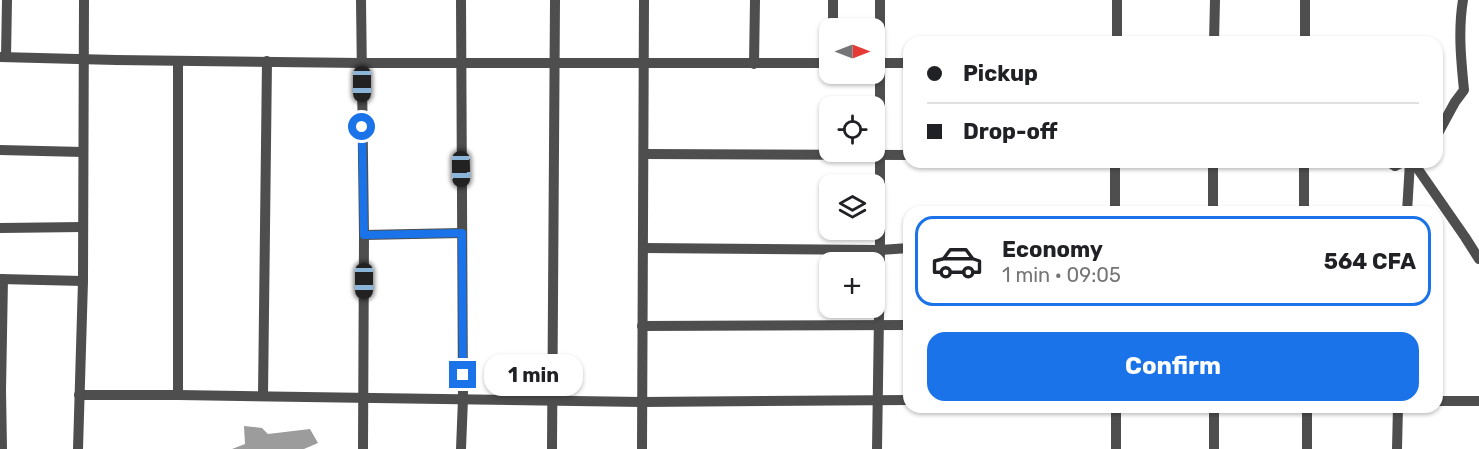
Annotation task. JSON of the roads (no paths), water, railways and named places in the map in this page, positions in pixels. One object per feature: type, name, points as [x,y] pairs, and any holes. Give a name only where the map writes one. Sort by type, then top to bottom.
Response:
[{"type":"street","points":[[7,0],[3,57],[362,63],[819,63]]},
{"type":"street","points":[[78,449],[83,281],[84,0]]},
{"type":"street","points":[[362,0],[363,449]]},
{"type":"street","points":[[461,0],[463,399],[461,449]]},
{"type":"street","points":[[552,449],[555,0]]},
{"type":"street","points":[[642,449],[644,0]]},
{"type":"street","points":[[754,64],[755,0]]},
{"type":"street","points":[[833,0],[833,18]]},
{"type":"street","points":[[879,18],[880,0]]},
{"type":"street","points":[[1117,0],[1117,36]]},
{"type":"street","points":[[1214,36],[1215,0]]},
{"type":"street","points":[[1305,0],[1305,36]]},
{"type":"street","points":[[1443,124],[1464,90],[1460,55],[1462,0]]},
{"type":"street","points":[[178,61],[178,395]]},
{"type":"street","points":[[263,396],[267,61]]},
{"type":"street","points":[[885,63],[903,63]]},
{"type":"street","points":[[0,150],[83,152]]},
{"type":"street","points":[[644,154],[819,155]]},
{"type":"street","points":[[885,155],[903,155]]},
{"type":"street","points":[[877,449],[880,162]]},
{"type":"street","points":[[1115,168],[1115,206]]},
{"type":"street","points":[[1213,168],[1213,206]]},
{"type":"street","points":[[1304,168],[1304,206]]},
{"type":"street","points":[[1408,206],[1411,168]]},
{"type":"street","points":[[1416,168],[1479,259]]},
{"type":"street","points":[[0,228],[83,227]]},
{"type":"street","points":[[364,235],[462,233]]},
{"type":"street","points":[[643,248],[903,248]]},
{"type":"street","points":[[2,449],[1,279],[83,281]]},
{"type":"street","points":[[642,326],[903,325]]},
{"type":"street","points":[[79,395],[552,402],[903,400]]},
{"type":"street","points":[[1443,401],[1479,401]]},
{"type":"street","points":[[1116,413],[1116,449]]},
{"type":"street","points":[[1214,413],[1214,449]]},
{"type":"street","points":[[1306,413],[1307,449]]},
{"type":"street","points":[[1397,449],[1398,413]]}]
